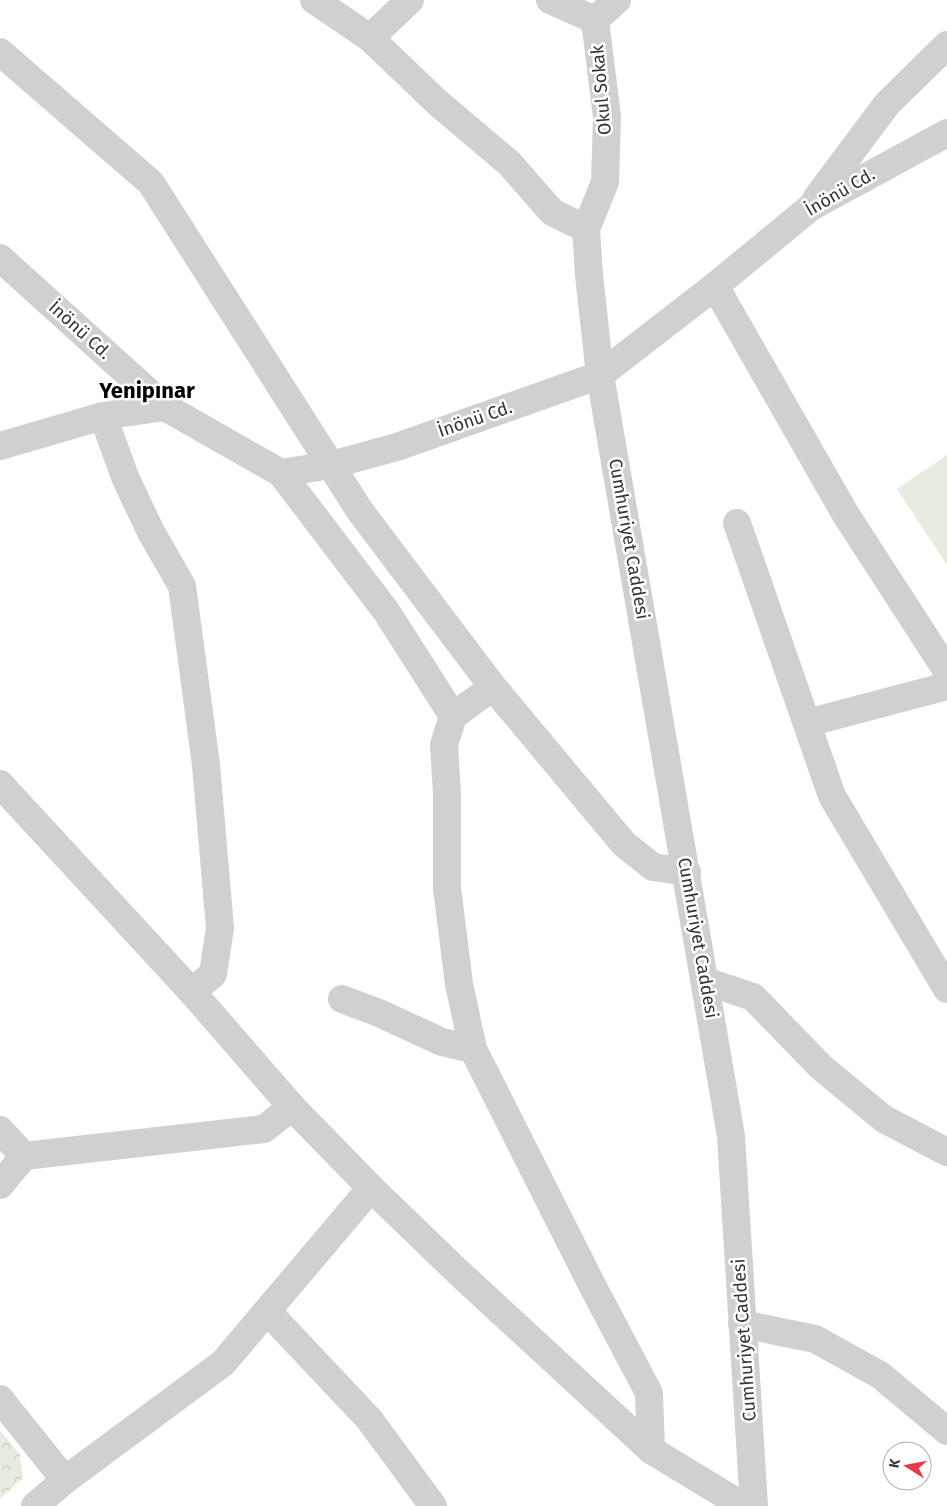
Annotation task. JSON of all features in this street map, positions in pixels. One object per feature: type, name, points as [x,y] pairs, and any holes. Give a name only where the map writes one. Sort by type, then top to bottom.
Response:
[{"type":"street","points":[[314,0],[370,38],[438,103],[509,163],[552,212],[586,228]]},
{"type":"street","points":[[370,38],[410,0]]},
{"type":"street","points":[[550,0],[595,20]]},
{"type":"street","name":"Okul Sokak","points":[[588,275],[586,228],[604,182],[607,117],[595,20],[617,0]]},
{"type":"street","points":[[811,207],[887,104],[947,45]]},
{"type":"street","points":[[0,52],[151,183],[360,511],[493,687],[624,844],[653,867],[686,872]]},
{"type":"street","name":"İnönü Cd.","points":[[0,258],[165,407],[281,473],[331,465],[397,447],[600,376],[715,286],[811,207],[947,133]]},
{"type":"street","name":"Cumhuriyet Caddesi","points":[[588,275],[600,376],[731,1136],[754,1506]]},
{"type":"street","points":[[715,286],[846,515],[947,671]]},
{"type":"street","points":[[0,446],[103,416],[165,407]]},
{"type":"street","points":[[103,416],[125,477],[151,532],[182,586],[206,764],[220,928],[213,974],[192,992]]},
{"type":"street","points":[[281,473],[386,611],[453,716]]},
{"type":"street","points":[[737,523],[832,796],[947,988]]},
{"type":"street","points":[[807,723],[947,686]]},
{"type":"street","points":[[493,687],[453,716],[444,745],[447,793],[447,888],[458,984],[473,1049],[649,1393],[651,1450]]},
{"type":"street","points":[[0,784],[192,992],[292,1107],[371,1188],[457,1271],[651,1450],[743,1506]]},
{"type":"street","points":[[705,981],[752,997],[821,1067],[884,1119],[947,1152]]},
{"type":"street","points":[[342,1000],[379,1013],[442,1042],[473,1049]]},
{"type":"street","points":[[0,1185],[24,1156],[264,1130],[292,1107]]},
{"type":"street","points":[[0,1130],[24,1156]]},
{"type":"street","points":[[36,1506],[65,1480],[223,1363],[371,1188]]},
{"type":"street","points":[[267,1311],[369,1419],[433,1506]]},
{"type":"street","points":[[742,1324],[815,1339],[880,1374],[947,1431]]},
{"type":"street","points":[[0,1399],[65,1480]]},
{"type":"green space","points":[[947,455],[947,565],[897,489]]},
{"type":"green space","points":[[0,1430],[20,1455],[23,1478],[0,1499]]},
{"type":"district","name":"Yenipınar","points":[[147,390]]}]
